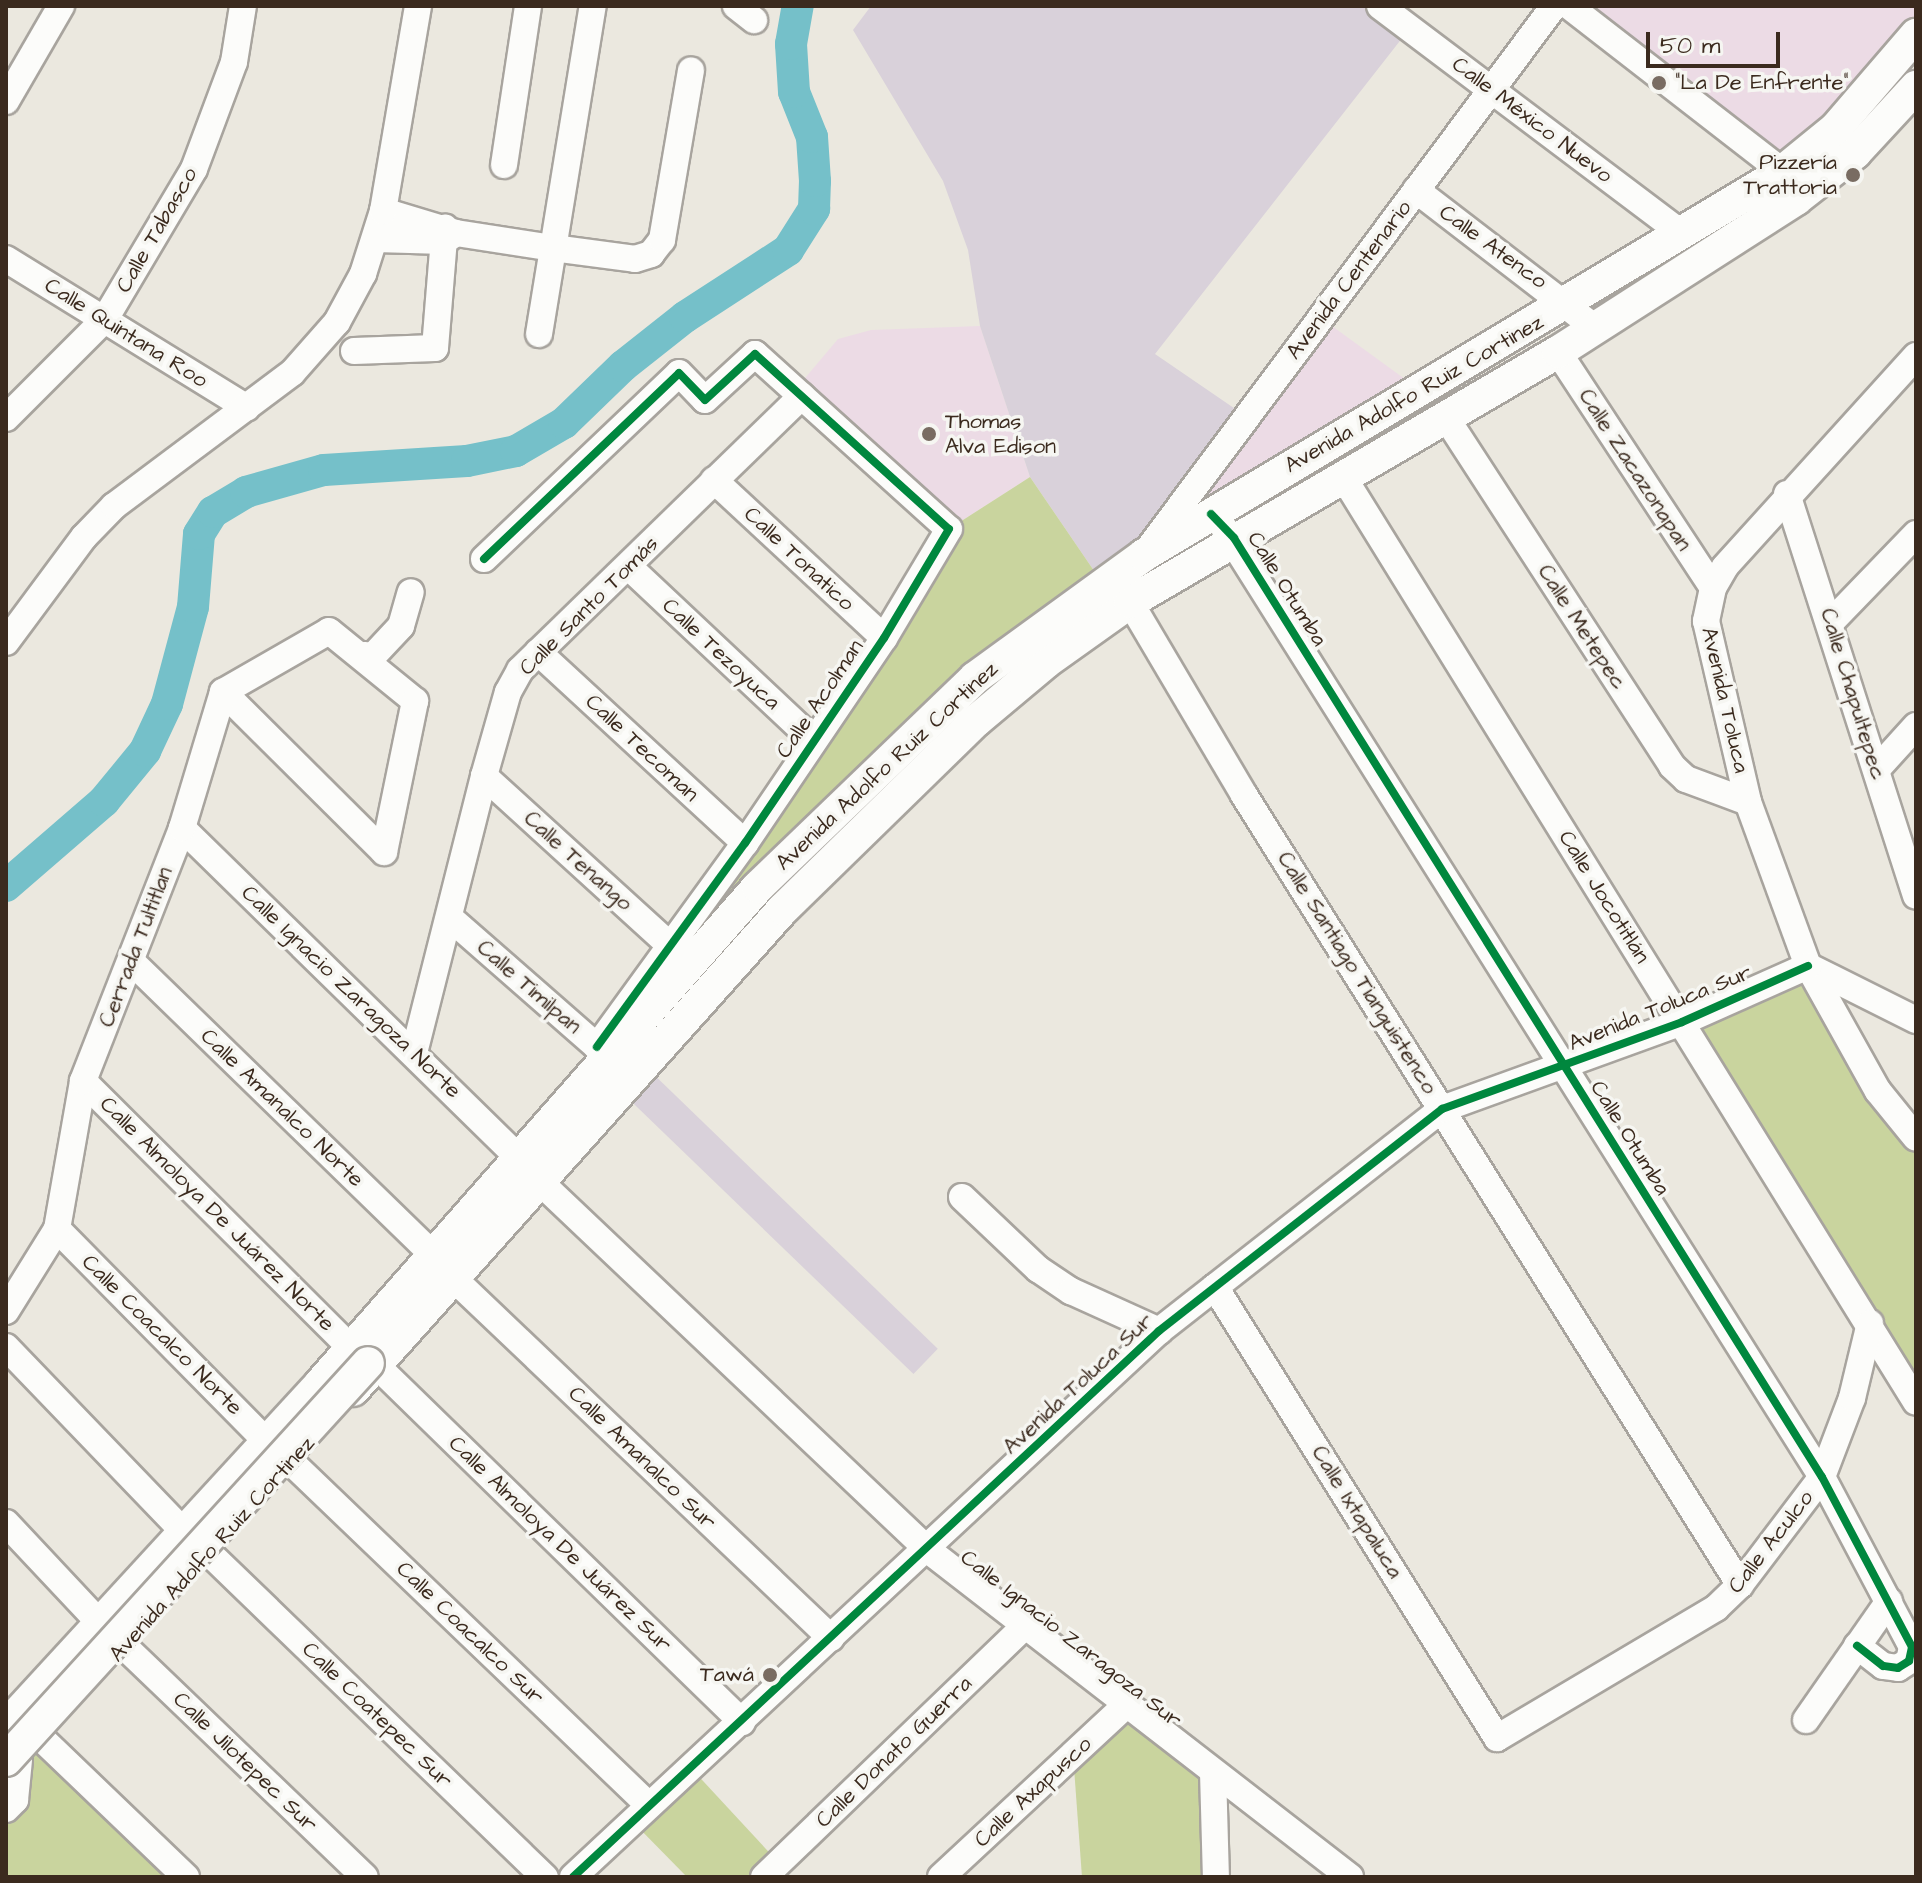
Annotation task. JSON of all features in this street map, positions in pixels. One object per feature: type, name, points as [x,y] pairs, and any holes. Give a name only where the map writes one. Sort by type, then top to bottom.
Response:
[{"type":"main road","name":"Avenida Adolfo Ruiz Cortinez","points":[[12,1736],[125,1647],[250,1508],[279,1452],[363,1358],[384,1312],[518,1157],[603,1052],[758,887],[975,678],[1144,555],[1570,304],[1781,173],[1836,128],[1916,35]]},
{"type":"main road","name":"Avenida Adolfo Ruiz Cortinez","points":[[12,1736],[363,1358],[415,1322],[783,909],[995,704],[1130,602],[1234,538],[1558,352],[1808,191],[1855,153],[1916,87]]},
{"type":"main road","points":[[975,678],[995,704]]},
{"type":"main road","name":"Avenida Adolfo Ruiz Cortinez","points":[[12,1736],[74,1652],[227,1485],[279,1452]]},
{"type":"main road","points":[[227,1485],[250,1508]]},
{"type":"street","points":[[6,101],[61,6]]},
{"type":"street","name":"Calle Tabasco","points":[[6,418],[105,319],[194,169],[216,120],[243,6]]},
{"type":"street","points":[[6,642],[84,537],[114,506],[247,408],[324,339],[350,301],[376,239],[383,211],[418,6]]},
{"type":"street","points":[[504,165],[528,6]]},
{"type":"street","points":[[539,334],[593,6]]},
{"type":"street","name":"Calle México Nuevo","points":[[1380,6],[1683,234]]},
{"type":"street","name":"Avenida Centenario","points":[[1144,555],[1554,6]]},
{"type":"street","points":[[1569,6],[1808,191]]},
{"type":"street","points":[[376,239],[448,234],[635,259],[651,254],[662,240],[691,70]]},
{"type":"street","name":"Calle Atenco","points":[[1416,190],[1570,304],[1595,328]]},
{"type":"street","points":[[383,211],[448,234]]},
{"type":"street","points":[[354,351],[435,348],[448,234]]},
{"type":"street","name":"Calle Quintana Roo","points":[[6,259],[247,408]]},
{"type":"street","name":"Calle Zacazonapan","points":[[1558,352],[1713,588]]},
{"type":"street","points":[[484,559],[679,373],[705,400],[755,354],[802,396]]},
{"type":"street","points":[[1713,588],[1787,494],[1916,356]]},
{"type":"street","name":"Calle Santo Tomás","points":[[414,1053],[508,692],[538,652],[802,396]]},
{"type":"street","name":"Calle Acolman","points":[[603,1052],[671,946],[884,638],[949,529],[802,396]]},
{"type":"street","name":"Calle Metepec","points":[[1445,416],[1672,766],[1686,779],[1748,802]]},
{"type":"street","name":"Calle Jocotitlán","points":[[1342,475],[1870,1323],[1916,1402]]},
{"type":"street","name":"Calle Tonatico","points":[[714,480],[884,638]]},
{"type":"street","name":"Calle Chapultepec","points":[[1787,494],[1832,621],[1916,896]]},
{"type":"street","name":"Calle Otumba","points":[[1211,514],[1234,538],[1822,1477],[1908,1634],[1909,1661],[1898,1668],[1883,1666],[1857,1646]]},
{"type":"street","points":[[1832,621],[1916,534]]},
{"type":"street","name":"Calle Tezoyuca","points":[[629,567],[813,740]]},
{"type":"street","name":"Avenida Toluca","points":[[1713,588],[1708,644],[1748,802],[1808,966],[1878,1091],[1916,1138]]},
{"type":"street","points":[[386,675],[411,592]]},
{"type":"street","name":"Calle Santiago Tianguistenco","points":[[1130,602],[1740,1585]]},
{"type":"street","points":[[364,655],[373,656],[401,626]]},
{"type":"street","points":[[329,631],[364,655],[415,701],[384,852],[223,692],[329,631]]},
{"type":"street","name":"Calle Tecoman","points":[[538,652],[745,843]]},
{"type":"street","name":"Cerrada Tultitlan","points":[[6,1311],[57,1229],[83,1081],[182,828],[223,692]]},
{"type":"street","points":[[1877,769],[1916,726]]},
{"type":"street","name":"Calle Tenango","points":[[484,776],[671,946]]},
{"type":"street","name":"Calle Ignacio Zaragoza Norte","points":[[182,828],[518,1157]]},
{"type":"street","name":"Calle Timilpan","points":[[450,918],[603,1052]]},
{"type":"street","name":"Calle Amanalco Norte","points":[[132,962],[432,1254]]},
{"type":"street","points":[[1808,966],[1916,1020]]},
{"type":"street","name":"Avenida Toluca Sur","points":[[573,1877],[928,1550],[1159,1331],[1442,1109],[1682,1022],[1808,966]]},
{"type":"street","name":"Calle Almoloya De Juárez Norte","points":[[83,1081],[363,1358]]},
{"type":"street","name":"Calle Ignacio Zaragoza Sur","points":[[540,1182],[928,1550],[1125,1706],[1350,1877]]},
{"type":"street","points":[[962,1197],[1038,1269],[1071,1291],[1159,1331]]},
{"type":"street","name":"Calle Coacalco Norte","points":[[57,1229],[279,1452]]},
{"type":"street","name":"Calle Amanalco Sur","points":[[453,1278],[831,1638]]},
{"type":"street","name":"Calle Ixtapaluca","points":[[1215,1287],[1497,1738]]},
{"type":"street","name":"Calle Aculco","points":[[1497,1738],[1716,1608],[1740,1585],[1822,1477],[1852,1398],[1870,1323]]},
{"type":"street","points":[[6,1347],[184,1532]]},
{"type":"street","name":"Calle Almoloya De Juárez Sur","points":[[363,1358],[742,1722]]},
{"type":"street","name":"Calle Coacalco Sur","points":[[279,1452],[649,1805]]},
{"type":"street","points":[[6,1523],[101,1624]]},
{"type":"street","name":"Calle Coatepec Sur","points":[[209,1553],[545,1877]]},
{"type":"street","points":[[1806,1720],[1889,1601]]},
{"type":"street","name":"Calle Donato Guerra","points":[[764,1877],[1024,1627]]},
{"type":"street","name":"Calle Jilotepec Sur","points":[[125,1647],[365,1877]]},
{"type":"street","name":"Calle Axapusco","points":[[941,1877],[1125,1706]]},
{"type":"street","points":[[6,1809],[15,1800],[12,1736]]},
{"type":"street","points":[[12,1736],[186,1877]]},
{"type":"street","points":[[1213,1772],[1216,1877]]},
{"type":"shaded area","points":[[871,6],[1380,6],[1410,28],[1155,354],[1247,417],[1103,584],[1030,477],[980,326],[968,250],[943,181],[853,30]]},
{"type":"shaded area","points":[[1569,6],[1916,6],[1916,35],[1781,173]]},
{"type":"shaded area","points":[[1321,318],[1420,390],[1144,555]]},
{"type":"shaded area","name":"Thomas Alva Edison","points":[[980,326],[1030,477],[949,529],[795,390],[838,339],[871,330]]},
{"type":"shaded area","points":[[645,1066],[938,1349],[913,1374],[621,1091]]},
{"type":"green space","points":[[1030,477],[1103,584],[975,678],[609,1057],[949,529]]},
{"type":"green space","points":[[1808,966],[1916,1138],[1916,1402],[1682,1022]]},
{"type":"green space","points":[[1125,1706],[1213,1772],[1216,1877],[1082,1877],[1073,1754]]},
{"type":"green space","points":[[41,1738],[186,1877],[6,1877],[6,1774]]},
{"type":"green space","points":[[691,1768],[791,1877],[687,1877],[632,1821]]},
{"type":"waterway","points":[[6,886],[104,801],[145,751],[167,704],[193,607],[199,534],[213,512],[246,492],[324,470],[467,461],[516,451],[564,423],[623,366],[685,317],[788,250],[814,209],[812,137],[794,92],[791,44],[798,6]]},
{"type":"cycle path","points":[[484,559],[679,373],[705,400],[755,354],[949,529],[884,638],[745,843],[597,1047]]},
{"type":"cycle path","points":[[1211,514],[1234,538],[1822,1477],[1912,1647],[1909,1661],[1898,1668],[1883,1666],[1857,1646]]},
{"type":"cycle path","points":[[573,1877],[1159,1331],[1442,1109],[1682,1022],[1808,966]]},
{"type":"place","name":"\"La De Enfrente\"","points":[[1659,83]]},
{"type":"place","name":"Pizzería Trattoria","points":[[1853,175]]},
{"type":"place","name":"Thomas Alva Edison","points":[[929,434]]},
{"type":"place","name":"Tawá","points":[[770,1675]]}]
